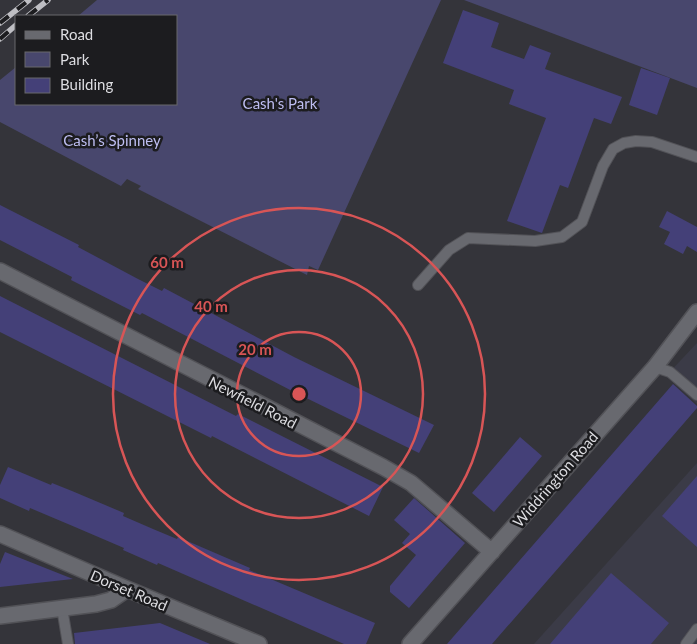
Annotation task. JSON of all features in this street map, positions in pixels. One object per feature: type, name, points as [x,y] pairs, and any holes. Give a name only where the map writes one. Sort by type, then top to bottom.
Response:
[{"type":"street","name":"Newfield Road","points":[[0,272],[383,467],[411,483],[492,552]]},
{"type":"street","name":"Widdrington Road","points":[[410,644],[655,366],[697,312]]},
{"type":"street","name":"Dorset Road","points":[[0,534],[260,644]]},
{"type":"street","points":[[0,616],[96,604],[111,600],[127,589]]},
{"type":"lane","points":[[418,285],[450,250],[468,238],[534,241],[562,238],[582,222],[603,166],[614,149],[624,143],[636,141],[652,142],[697,157]]},
{"type":"lane","points":[[655,366],[670,372],[697,395]]},
{"type":"lane","points":[[62,608],[68,644]]},
{"type":"lane","points":[[686,644],[697,629]]},
{"type":"shaded area","points":[[697,343],[697,404],[666,376]]},
{"type":"shaded area","points":[[697,463],[697,644],[534,644]]},
{"type":"green space","name":"Cash's Park","points":[[97,0],[441,0],[318,270],[309,266],[307,275],[138,189],[141,186],[127,179],[121,186],[0,122],[0,80],[15,68],[15,105],[178,105],[178,15],[79,15]]},
{"type":"green space","points":[[464,0],[697,0],[697,88]]},
{"type":"building","points":[[463,10],[499,23],[491,47],[524,59],[530,45],[551,53],[545,69],[622,97],[611,124],[594,118],[568,188],[560,185],[542,233],[507,221],[546,118],[509,104],[514,90],[443,63]]},
{"type":"building","points":[[641,68],[670,78],[657,115],[629,105]]},
{"type":"building","points":[[0,205],[79,245],[78,247],[138,279],[162,291],[164,288],[294,357],[434,425],[419,453],[296,393],[142,313],[140,315],[71,280],[72,277],[0,240]]},
{"type":"building","points":[[667,211],[697,227],[697,252],[687,246],[683,254],[664,244],[670,232],[659,227]]},
{"type":"building","points":[[0,296],[236,416],[238,414],[383,487],[369,516],[212,436],[211,438],[0,332]]},
{"type":"building","points":[[673,384],[697,408],[601,519],[492,644],[447,644]]},
{"type":"building","points":[[520,437],[542,456],[494,512],[472,493]]},
{"type":"building","points":[[8,467],[124,513],[123,516],[177,539],[178,537],[250,568],[249,570],[375,623],[366,644],[344,644],[158,563],[157,565],[123,550],[124,548],[75,527],[30,508],[29,511],[0,498],[0,485]]},
{"type":"building","points":[[697,476],[697,547],[662,516]]},
{"type":"building","points":[[414,498],[465,543],[409,608],[390,592],[390,586],[416,555],[402,543],[410,534],[394,520]]},
{"type":"building","points":[[5,552],[73,579],[0,587],[0,564]]},
{"type":"building","points":[[611,573],[669,623],[651,644],[550,644]]},
{"type":"building","points":[[160,623],[210,644],[75,644],[74,633]]},
{"type":"railway","points":[[0,23],[29,0]]},
{"type":"railway","points":[[29,15],[48,0]]},
{"type":"railway","points":[[0,39],[15,26]]},
{"type":"park label","name":"Cash’s Spinney","points":[[112,140]]}]
